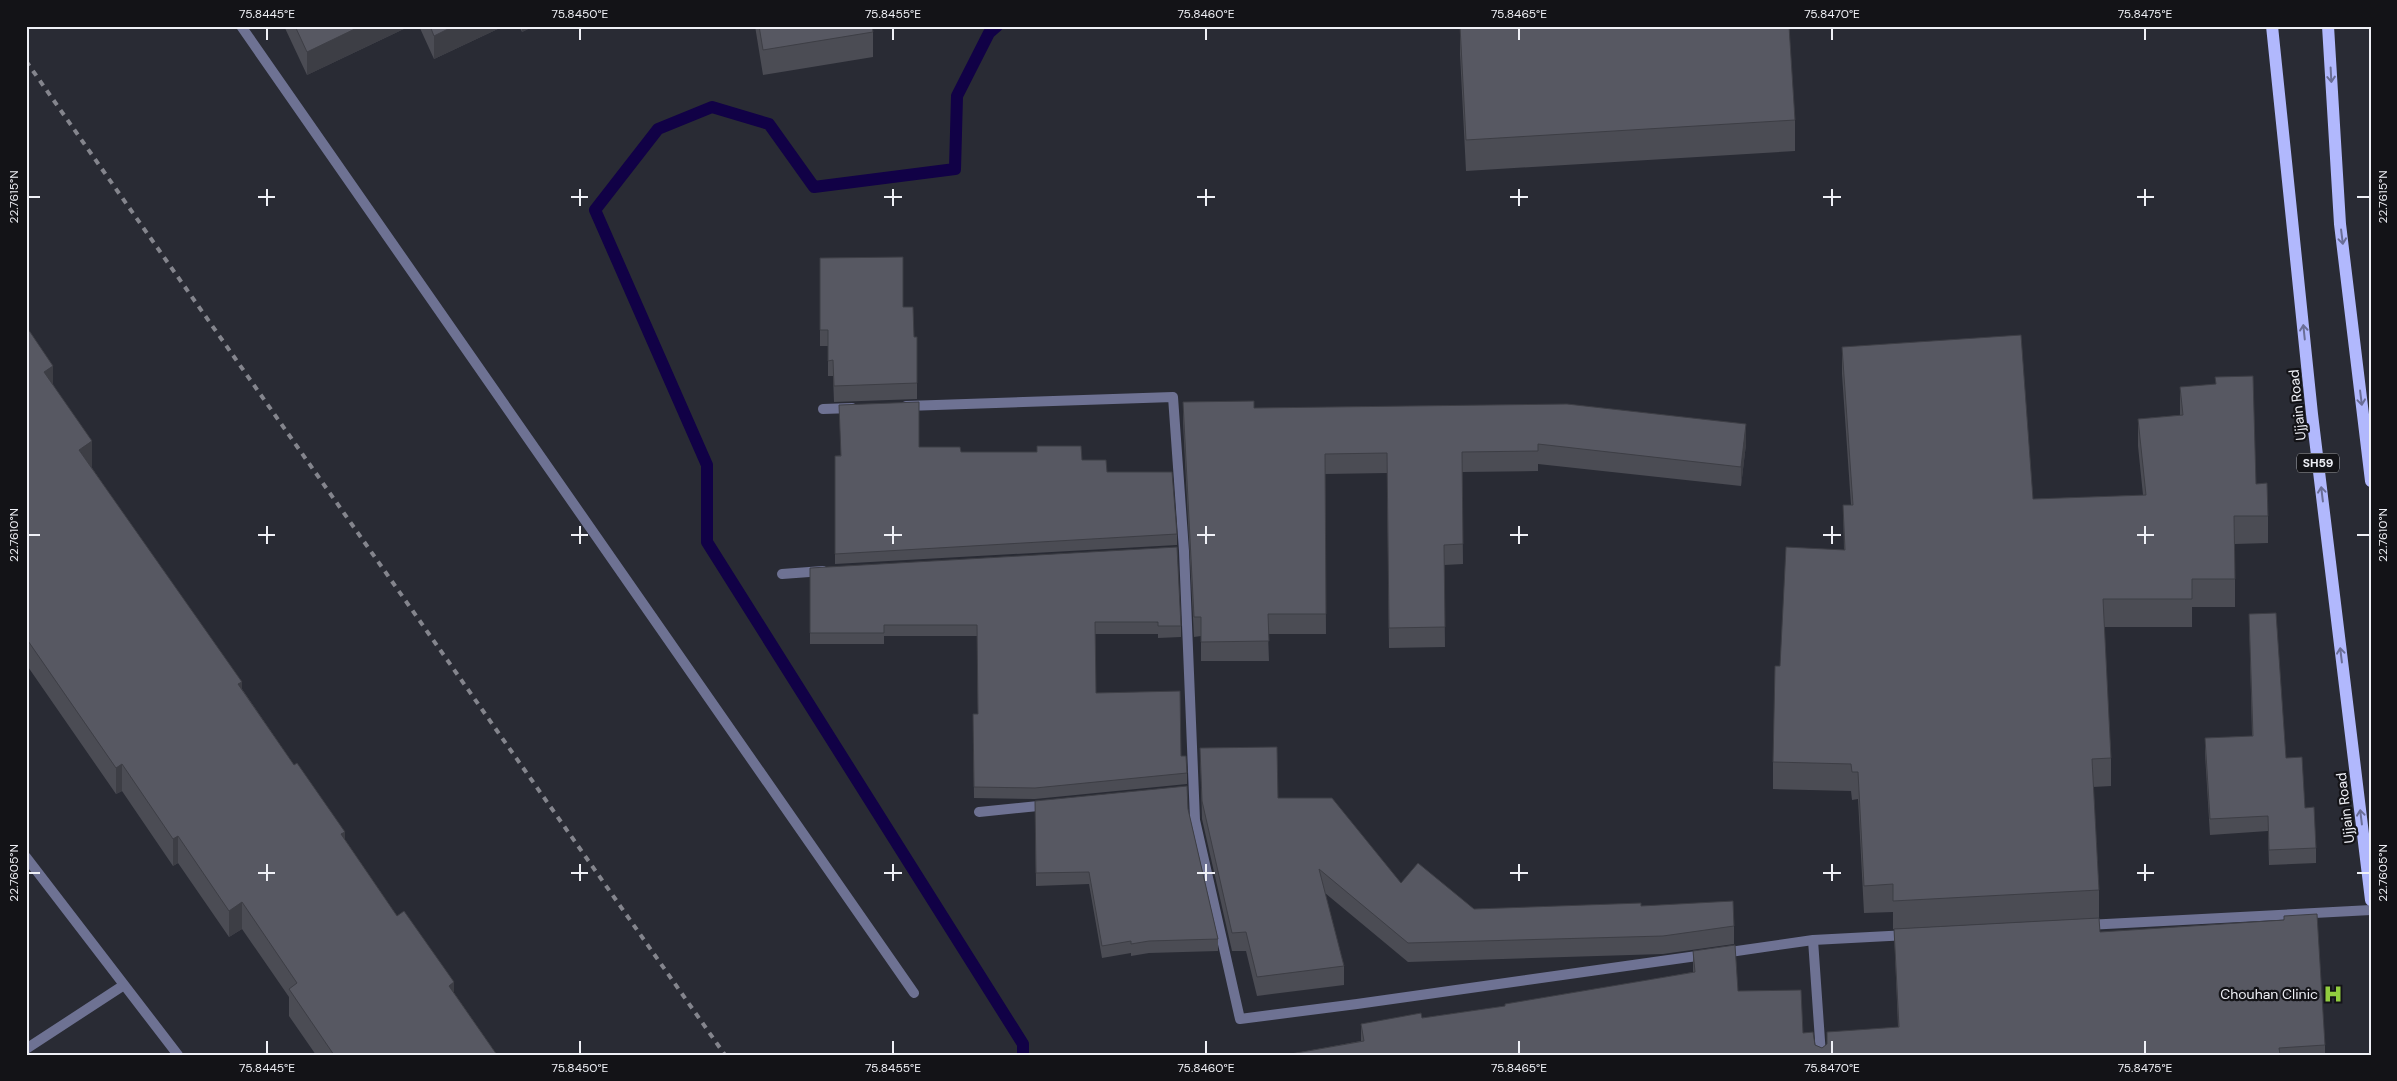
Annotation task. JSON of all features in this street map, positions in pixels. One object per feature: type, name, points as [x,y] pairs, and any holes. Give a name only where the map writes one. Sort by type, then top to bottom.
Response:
[{"type":"main road","name":"Ujjain Road","points":[[2272,26],[2314,424],[2371,900]]},
{"type":"main road","points":[[2328,26],[2340,224],[2371,481]]},
{"type":"street","points":[[241,26],[914,993]]},
{"type":"street","points":[[891,407],[1173,397],[1189,790],[1240,1018],[1358,1004],[1813,940],[1922,934]]},
{"type":"street","points":[[823,410],[862,408]]},
{"type":"street","points":[[782,574],[831,571]]},
{"type":"street","points":[[979,812],[1057,804]]},
{"type":"street","points":[[26,857],[178,1055]]},
{"type":"street","points":[[2072,926],[2371,910]]},
{"type":"street","points":[[1813,940],[1821,1055]]},
{"type":"street","points":[[26,1049],[124,985]]},
{"type":"building","points":[[295,26],[361,26],[307,52]]},
{"type":"building","points":[[430,26],[454,26],[434,36]]},
{"type":"building","points":[[759,26],[872,26],[873,32],[763,50]]},
{"type":"building","points":[[1460,26],[1789,26],[1795,120],[1466,140]]},
{"type":"building","points":[[903,257],[903,307],[913,307],[914,337],[917,337],[917,383],[834,386],[833,360],[828,361],[828,330],[820,330],[820,258]]},
{"type":"building","points":[[26,326],[53,366],[44,372],[92,441],[79,450],[242,682],[238,684],[294,765],[297,763],[345,832],[341,834],[397,916],[404,911],[454,982],[449,986],[497,1055],[334,1055],[289,989],[297,983],[242,902],[229,911],[178,836],[173,839],[122,764],[116,768],[26,638]]},
{"type":"building","points":[[2021,335],[2033,499],[2146,495],[2138,419],[2183,415],[2180,387],[2216,384],[2215,377],[2253,376],[2256,484],[2267,483],[2268,516],[2234,516],[2235,579],[2192,579],[2192,599],[2103,599],[2111,758],[2092,759],[2099,890],[1893,901],[1893,884],[1864,886],[1858,772],[1852,772],[1851,764],[1773,762],[1775,666],[1780,666],[1786,547],[1845,550],[1843,505],[1853,505],[1842,347]]},
{"type":"building","points":[[1254,401],[1254,408],[1567,404],[1746,424],[1741,467],[1538,444],[1538,451],[1462,452],[1463,544],[1444,545],[1445,627],[1389,628],[1387,453],[1325,454],[1326,614],[1268,614],[1269,641],[1201,642],[1201,617],[1194,617],[1183,402]]},
{"type":"building","points":[[919,402],[919,447],[960,447],[961,452],[1037,452],[1037,446],[1081,446],[1082,460],[1106,460],[1107,472],[1172,472],[1177,534],[835,554],[835,456],[841,456],[839,405]]},
{"type":"building","points":[[1177,547],[1181,626],[1158,626],[1158,622],[1095,622],[1096,693],[1180,691],[1181,756],[1186,756],[1187,773],[1035,788],[974,787],[973,714],[978,714],[977,625],[884,625],[884,633],[810,633],[810,568]]},
{"type":"building","points":[[2276,613],[2286,758],[2302,757],[2305,808],[2314,807],[2316,848],[2269,850],[2268,816],[2210,819],[2205,738],[2253,736],[2249,614]]},
{"type":"building","points":[[1277,747],[1278,798],[1332,798],[1401,883],[1418,863],[1474,909],[1641,903],[1641,906],[1733,901],[1734,926],[1663,936],[1408,943],[1319,869],[1344,966],[1257,977],[1246,932],[1232,933],[1202,801],[1200,748]]},
{"type":"building","points":[[1187,786],[1188,809],[1218,939],[1149,941],[1131,944],[1131,941],[1102,946],[1089,872],[1036,873],[1035,801]]},
{"type":"building","points":[[2317,914],[2325,1045],[2279,1048],[2280,1055],[1285,1055],[1364,1041],[1361,1024],[1421,1013],[1422,1018],[1505,1006],[1505,1004],[1695,972],[1693,951],[1735,945],[1738,991],[1801,990],[1803,1033],[1813,1032],[1815,1045],[1822,1048],[1827,1044],[1827,1032],[1899,1027],[1894,929],[2099,918],[2100,932],[2284,920],[2284,916]]},
{"type":"waterway","points":[[997,26],[989,33],[957,96],[955,169],[814,187],[769,124],[712,107],[658,129],[595,210],[707,465],[707,542],[1023,1044],[1023,1055]]},
{"type":"railway","points":[[26,61],[725,1055]]},
{"type":"place","name":"Chouhan Clinic","points":[[2333,994]]}]
